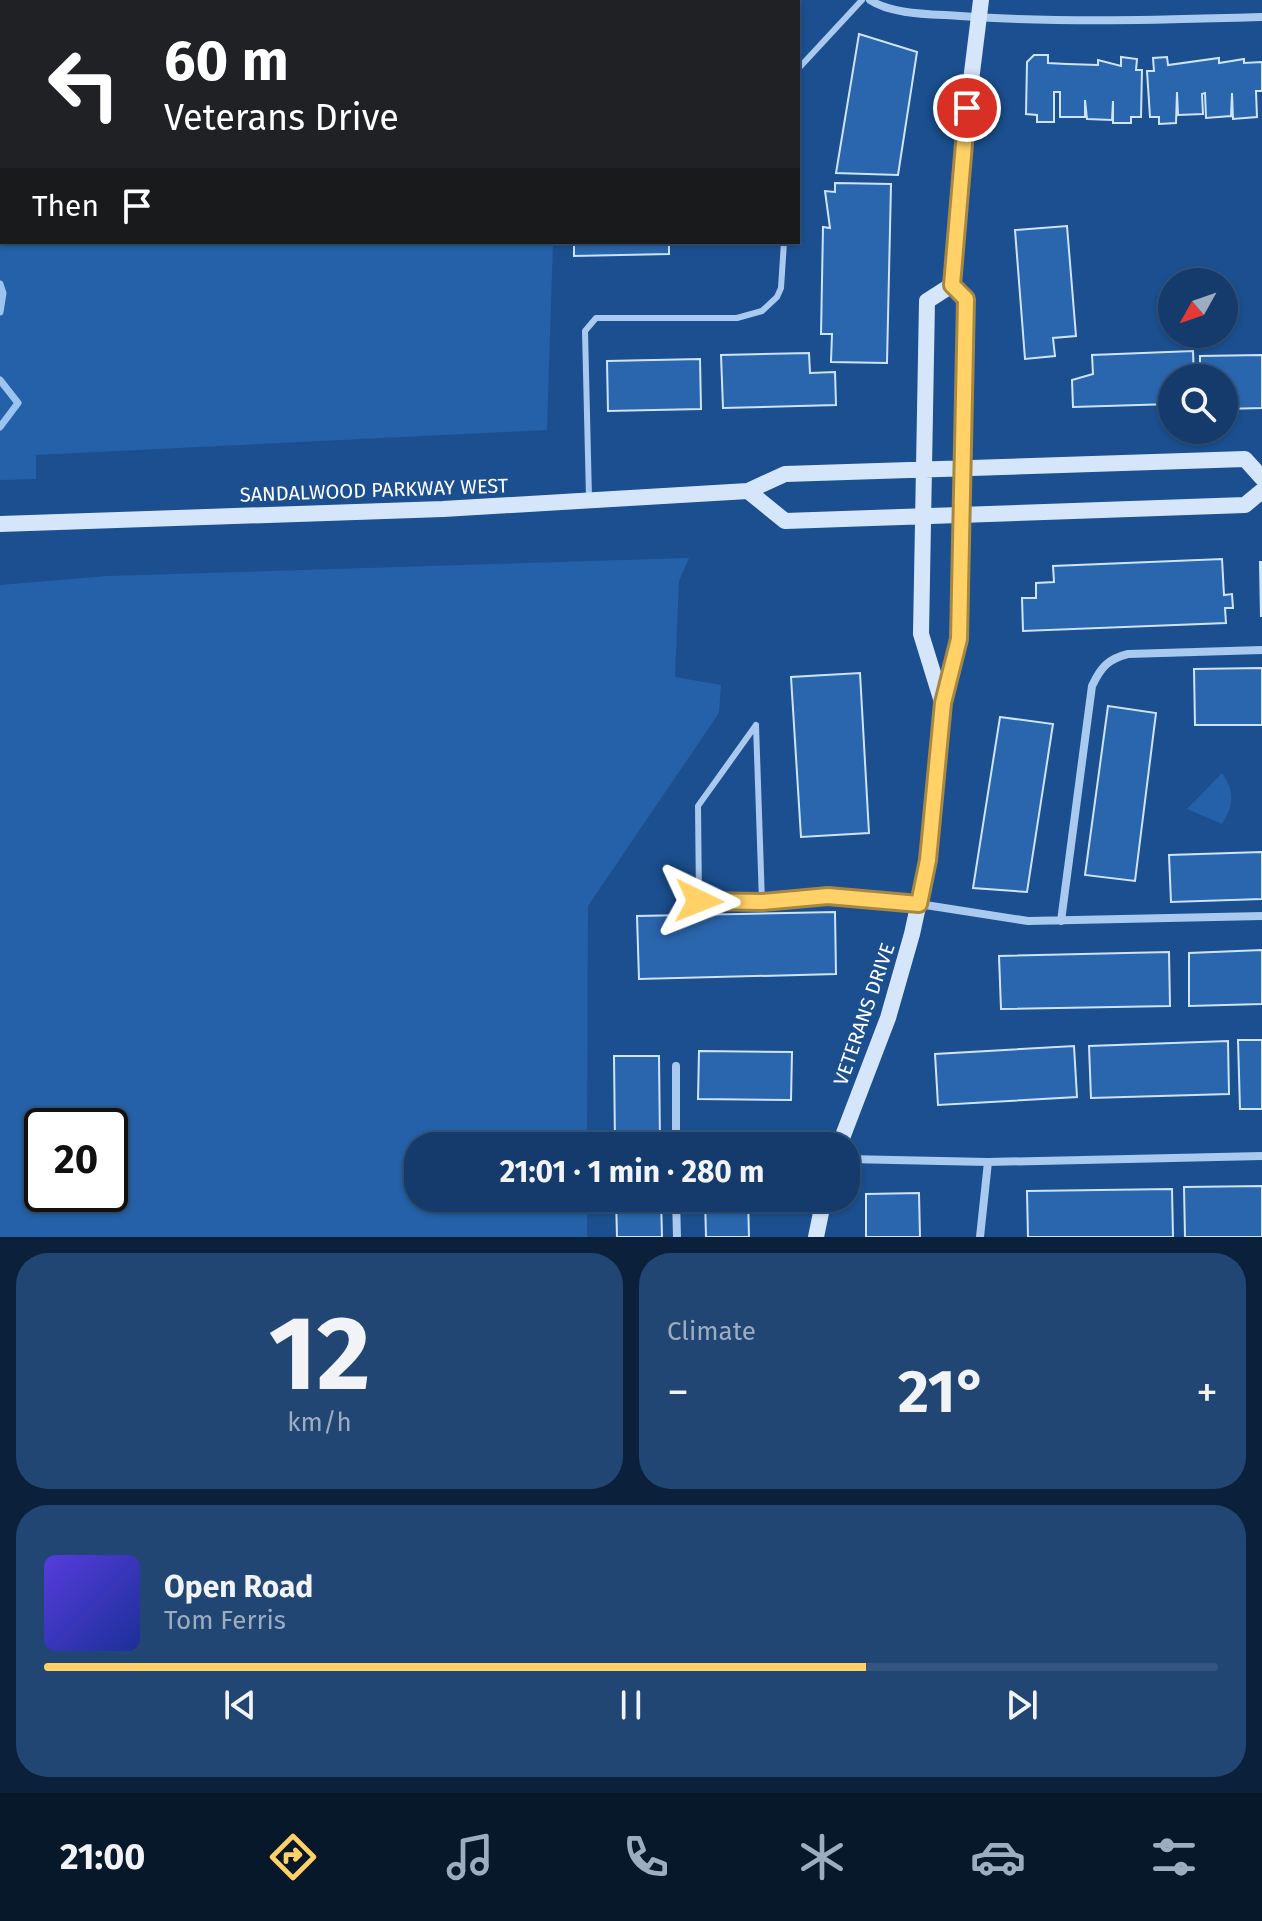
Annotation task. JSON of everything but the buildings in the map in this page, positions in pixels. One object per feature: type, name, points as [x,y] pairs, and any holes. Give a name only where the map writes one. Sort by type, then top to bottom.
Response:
[{"type":"main road","name":"VETERANS DRIVE","points":[[844,1132],[888,1018],[919,904],[928,860],[943,703],[959,639],[966,299],[952,285],[963,145],[980,9]]},
{"type":"main road","name":"VETERANS DRIVE","points":[[943,703],[921,634],[920,516],[927,301],[952,285]]},
{"type":"main road","name":"SANDALWOOD PARKWAY WEST","points":[[0,524],[443,509],[748,491],[785,474],[1245,459],[1262,478]]},
{"type":"main road","points":[[748,491],[785,521],[1245,505],[1262,491]]},
{"type":"main road","points":[[816,1237],[821,1212]]},
{"type":"street","points":[[870,0],[932,14],[980,9],[1107,22],[1262,17]]},
{"type":"street","points":[[1061,921],[1091,695],[1099,670],[1111,658],[1128,654],[1262,650]]},
{"type":"street","points":[[919,904],[1028,921],[1262,916]]},
{"type":"street","points":[[676,1066],[676,1132]]},
{"type":"street","points":[[860,1159],[988,1162],[1262,1156]]},
{"type":"street","points":[[980,1237],[988,1162]]},
{"type":"street","points":[[676,1212],[677,1237]]},
{"type":"lane","points":[[800,67],[862,0]]},
{"type":"lane","points":[[589,500],[585,331],[590,322],[596,318],[752,316],[777,297],[783,277],[784,244]]},
{"type":"lane","points":[[762,902],[757,830],[756,725],[698,806],[699,901],[762,902],[828,896],[919,904]]},
{"type":"shaded area","points":[[0,244],[553,244],[547,430],[36,455],[36,479],[0,480]]},
{"type":"shaded area","points":[[689,558],[679,581],[675,677],[721,685],[719,713],[588,906],[587,1132],[404,1132],[404,1212],[587,1212],[587,1237],[0,1237],[0,585],[107,576]]},
{"type":"shaded area","points":[[1222,773],[1231,798],[1222,824],[1187,809]]},
{"type":"waterway","points":[[0,284],[3,293],[0,312]]},
{"type":"waterway","points":[[0,380],[18,403],[0,427]]},
{"type":"route","points":[[699,901],[762,902],[828,896],[919,904],[928,860],[943,703],[959,639],[966,299],[952,285],[967,108]]}]
